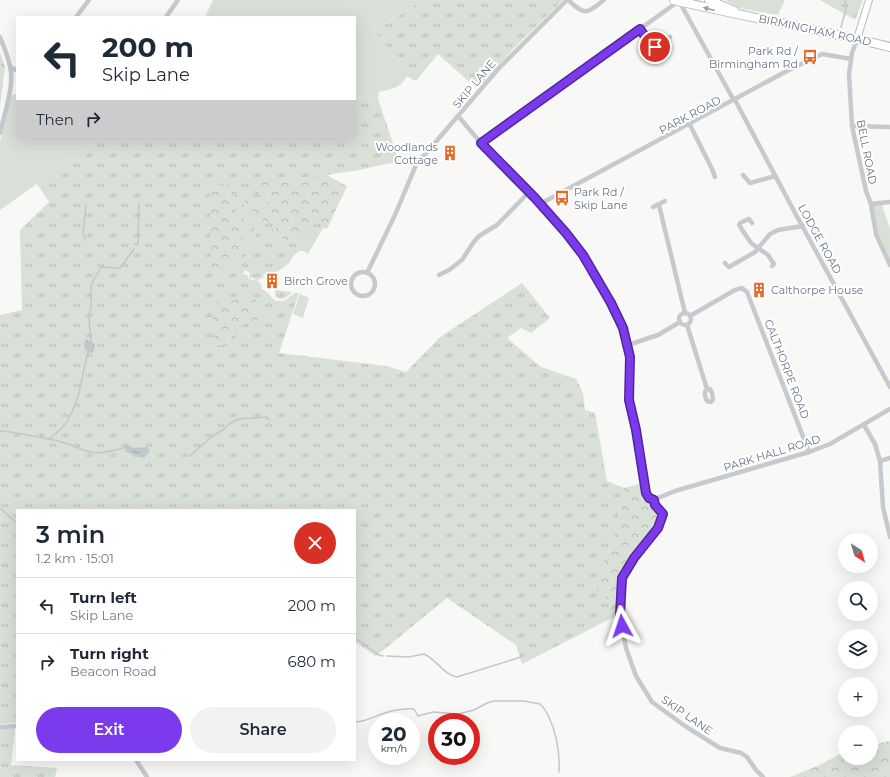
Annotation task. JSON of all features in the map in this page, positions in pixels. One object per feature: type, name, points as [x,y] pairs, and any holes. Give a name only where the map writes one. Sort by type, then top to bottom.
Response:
[{"type":"highway","name":"BIRMINGHAM ROAD","points":[[709,0],[740,14]]},
{"type":"highway","name":"BIRMINGHAM ROAD","points":[[676,1],[689,2],[715,10],[740,14],[890,47]]},
{"type":"street","points":[[77,16],[89,0]]},
{"type":"street","points":[[167,16],[178,0]]},
{"type":"street","points":[[567,0],[581,11],[586,12],[604,0]]},
{"type":"street","name":"SKIP LANE","points":[[567,0],[499,68],[458,116],[481,143],[529,192],[566,233],[583,255],[611,303],[623,328],[630,357],[629,400],[636,430],[646,493],[649,498],[654,500],[655,505],[663,514],[658,528],[634,558],[622,578],[620,615],[626,648],[636,676],[652,702],[685,726],[720,748],[741,753],[747,757],[763,777]]},
{"type":"street","points":[[857,39],[869,0]]},
{"type":"street","points":[[481,143],[640,29],[676,1]]},
{"type":"street","name":"LODGE ROAD","points":[[676,1],[776,176],[890,386]]},
{"type":"street","points":[[640,29],[650,44],[665,50]]},
{"type":"street","points":[[0,37],[14,73],[0,133]]},
{"type":"street","points":[[659,48],[670,37]]},
{"type":"street","name":"BELL ROAD","points":[[857,39],[851,59],[849,74],[852,126],[866,191],[871,204],[876,234],[890,265]]},
{"type":"street","name":"PARK ROAD","points":[[540,204],[690,125],[733,99],[822,54],[851,59]]},
{"type":"street","points":[[11,68],[16,70]]},
{"type":"street","points":[[367,273],[395,215],[416,166],[458,116]]},
{"type":"street","points":[[690,125],[715,177]]},
{"type":"street","points":[[852,126],[890,127]]},
{"type":"street","points":[[706,172],[712,169]]},
{"type":"street","points":[[743,175],[750,183],[776,176]]},
{"type":"street","points":[[441,272],[449,270],[462,260],[479,236],[496,225],[529,192]]},
{"type":"street","points":[[653,207],[665,202]]},
{"type":"street","points":[[871,204],[890,202]]},
{"type":"street","points":[[659,205],[685,313],[690,316],[691,321],[687,325]]},
{"type":"street","points":[[752,223],[749,219],[740,223],[739,225],[751,242],[759,246],[768,254],[774,264],[772,266]]},
{"type":"street","points":[[725,263],[729,267],[748,257],[755,252],[770,234],[778,230],[803,226]]},
{"type":"street","points":[[359,272],[367,273],[373,278],[375,286],[374,290],[368,296],[364,297],[356,295],[351,289],[350,285],[352,279],[359,272]]},
{"type":"street","name":"CALTHORPE ROAD","points":[[690,316],[735,290],[742,288],[747,292],[809,452]]},
{"type":"street","points":[[628,345],[658,335],[680,322],[681,316],[685,313]]},
{"type":"street","points":[[680,322],[687,325]]},
{"type":"street","points":[[687,325],[707,388]]},
{"type":"street","name":"PARK HALL ROAD","points":[[654,500],[675,491],[809,452],[830,444],[890,409]]},
{"type":"street","points":[[864,425],[875,444],[880,461],[883,506],[890,537]]},
{"type":"street","points":[[880,461],[890,458]]},
{"type":"street","points":[[0,727],[16,726]]},
{"type":"street","points":[[137,761],[147,777]]},
{"type":"green space","points":[[213,0],[423,0],[392,20],[373,29],[394,57],[410,72],[438,54],[417,80],[413,80],[407,76],[399,86],[379,92],[378,99],[356,97],[356,16],[205,16]]},
{"type":"green space","points":[[423,0],[563,0],[512,50],[477,89],[438,54],[410,72],[394,57],[373,29],[392,20]]},
{"type":"green space","points":[[725,0],[785,0],[778,15],[738,8]]},
{"type":"green space","points":[[820,0],[863,0],[855,20]]},
{"type":"green space","points":[[0,52],[5,67],[0,106]]},
{"type":"green space","points":[[13,94],[16,95],[16,138],[102,138],[0,210],[0,141]]},
{"type":"green space","points":[[356,97],[378,99],[399,161],[359,170],[326,175],[347,186],[327,229],[323,228],[308,254],[304,251],[298,252],[289,263],[280,270],[270,275],[267,273],[263,275],[264,277],[258,280],[250,278],[250,273],[245,270],[243,274],[236,277],[244,274],[248,276],[249,279],[259,281],[262,287],[261,288],[277,301],[284,301],[295,293],[299,293],[279,353],[386,366],[406,372],[440,337],[522,283],[550,318],[531,333],[521,328],[507,338],[541,367],[576,379],[583,393],[585,410],[595,413],[607,481],[624,488],[613,541],[602,565],[612,610],[610,619],[522,664],[516,645],[447,598],[376,656],[356,643],[356,509],[16,509],[16,723],[0,724],[0,315],[22,310],[20,230],[49,202],[37,184],[102,138],[356,138]]},
{"type":"green space","points":[[325,175],[347,186],[329,224],[324,222],[321,224],[316,223],[312,226],[308,225],[300,230],[312,230],[313,234],[310,238],[303,236],[291,241],[281,238],[277,243],[272,244],[269,240],[269,233],[273,229],[286,227],[284,223],[268,223],[260,218],[256,219],[253,215],[253,211],[243,206],[246,198],[250,197],[256,203],[263,206],[270,200],[268,197],[258,195],[254,192],[253,187],[256,182],[289,180]]},
{"type":"green space","points":[[237,184],[239,189],[234,196],[238,199],[235,214],[255,229],[257,233],[254,239],[251,240],[246,234],[243,235],[242,238],[249,246],[247,254],[241,260],[234,258],[224,266],[212,281],[209,185]]},
{"type":"green space","points":[[882,205],[890,229],[890,260],[878,234],[873,206]]},
{"type":"green space","points":[[275,291],[291,293],[285,298],[279,299],[275,296]]},
{"type":"green space","points":[[247,293],[256,300],[254,310],[261,315],[262,318],[258,321],[244,324],[227,346],[214,345],[213,305],[218,300],[225,302],[230,299],[232,301],[242,294]]},
{"type":"green space","points":[[300,294],[309,298],[303,318],[293,314]]},
{"type":"green space","points":[[642,483],[643,494],[646,501],[653,504],[659,518],[659,522],[620,578],[618,616],[610,619],[610,602],[605,596],[597,591],[602,565],[613,541],[624,488]]},
{"type":"green space","points":[[15,728],[11,765],[57,768],[55,777],[0,777],[0,729]]},
{"type":"green space","points":[[890,741],[890,777],[790,777],[838,756],[838,765],[878,765],[878,744]]},
{"type":"water","points":[[86,340],[91,341],[95,345],[93,353],[88,352],[85,349],[84,345]]},
{"type":"water","points":[[128,445],[134,448],[147,447],[150,451],[144,458],[126,452],[124,447]]},
{"type":"waterway","points":[[841,27],[846,9],[845,0]]},
{"type":"waterway","points":[[134,244],[138,244],[139,204]]},
{"type":"waterway","points":[[85,240],[83,234],[86,205]]},
{"type":"waterway","points":[[91,341],[89,318],[91,307],[91,285],[101,267],[120,268],[134,249]]},
{"type":"waterway","points":[[0,431],[49,439],[52,437],[66,423],[75,405],[88,352]]},
{"type":"waterway","points":[[190,456],[211,437],[238,419],[267,417],[269,420]]},
{"type":"waterway","points":[[49,439],[63,442],[95,453],[124,448]]},
{"type":"waterway","points":[[0,508],[16,522]]},
{"type":"waterway","points":[[356,639],[379,655],[383,656]]},
{"type":"waterway","points":[[387,656],[409,657],[424,654],[452,676],[457,677],[521,657]]},
{"type":"waterway","points":[[356,722],[364,721],[392,711],[405,709],[414,709],[418,716],[433,712],[458,714],[474,710],[494,701],[524,701],[540,704],[549,717],[556,737],[559,772]]},
{"type":"place","name":"Park Rd / Birmingham Rd","points":[[810,57]]},
{"type":"place","name":"Woodlands Cottage","points":[[450,153]]},
{"type":"place","name":"Park Rd / Skip Lane","points":[[562,198]]},
{"type":"place","name":"Birch Grove","points":[[272,281]]},
{"type":"place","name":"Calthorpe House","points":[[759,290]]},
{"type":"route","points":[[622,626],[620,615],[622,578],[634,558],[658,528],[663,514],[655,505],[654,500],[649,498],[646,493],[636,430],[629,400],[630,357],[626,336],[611,303],[583,255],[535,198],[481,143],[640,29],[650,44],[655,47]]}]
